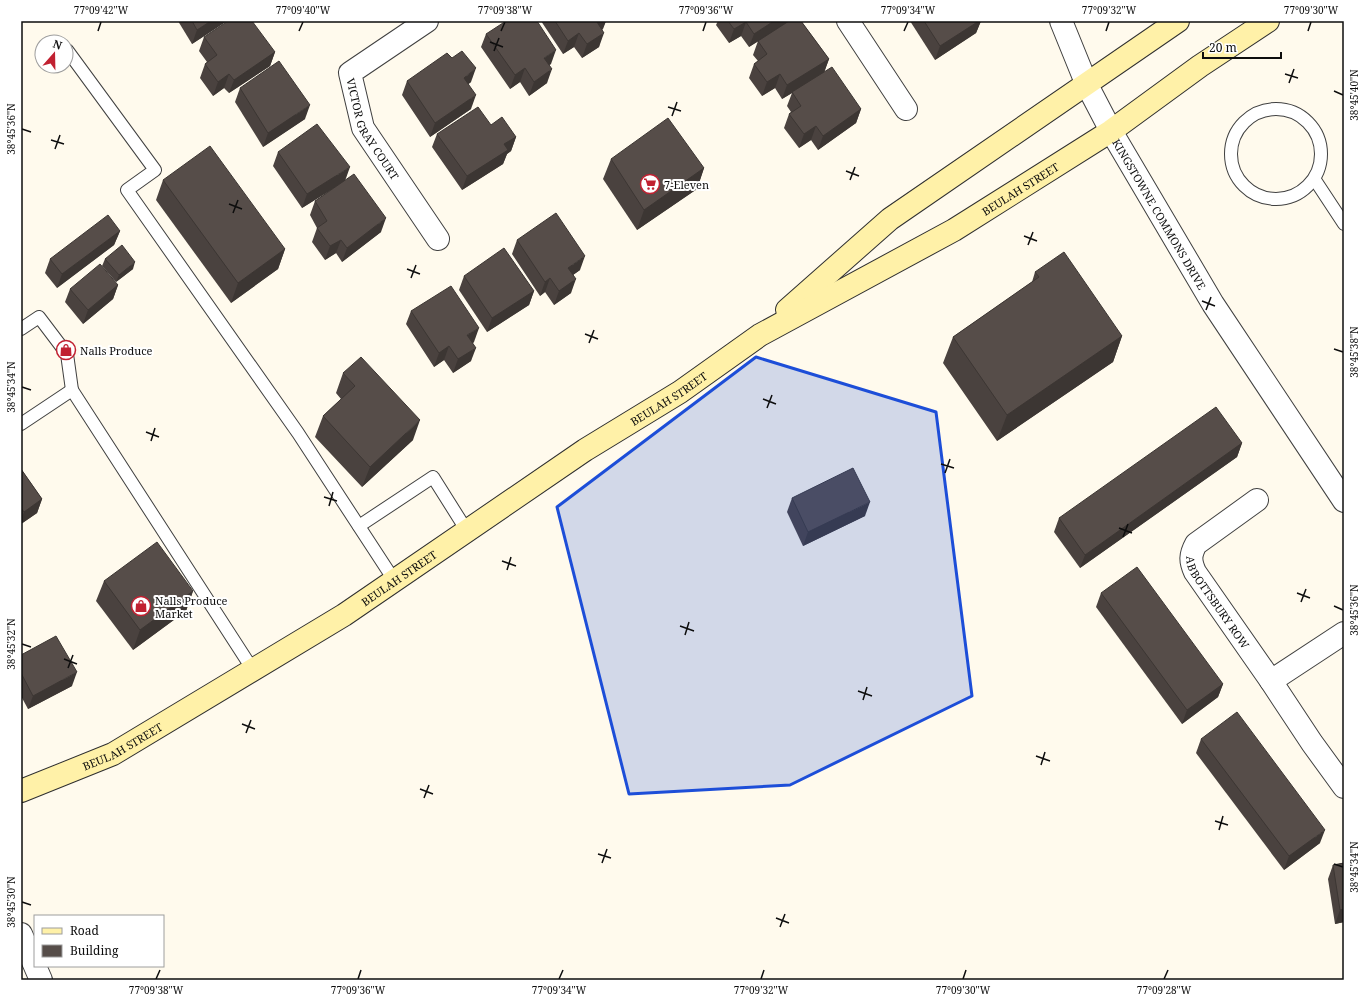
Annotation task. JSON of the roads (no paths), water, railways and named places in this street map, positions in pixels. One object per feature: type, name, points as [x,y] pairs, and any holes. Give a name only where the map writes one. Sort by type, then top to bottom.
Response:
[{"type":"main road","name":"BEULAH STREET","points":[[21,791],[113,754],[344,615],[585,450],[680,392],[760,335],[890,219],[1178,21]]},
{"type":"main road","name":"BEULAH STREET","points":[[760,335],[954,230],[1111,131],[1200,66],[1268,21]]},
{"type":"street","name":"VICTOR GRAY COURT","points":[[427,21],[350,73],[363,128],[438,239]]},
{"type":"street","points":[[848,21],[906,109]]},
{"type":"street","name":"KINGSTOWNE COMMONS DRIVE","points":[[1061,21],[1087,84],[1111,131],[1213,304],[1344,501]]},
{"type":"street","name":"ABBOTTSBURY ROW","points":[[1257,500],[1196,544],[1191,554],[1191,563],[1195,572],[1271,680],[1312,743],[1344,787]]},
{"type":"street","points":[[1271,680],[1344,633]]},
{"type":"street","points":[[21,934],[34,965]]},
{"type":"street","points":[[35,967],[40,980]]},
{"type":"lane","points":[[74,60],[155,170],[127,190],[298,433],[394,580]]},
{"type":"lane","points":[[1279,108],[1301,116],[1317,134],[1322,157],[1315,180],[1297,195],[1279,199],[1273,200],[1251,193],[1235,175],[1230,152],[1237,129],[1256,113],[1279,108]]},
{"type":"lane","points":[[1315,180],[1344,224]]},
{"type":"lane","points":[[21,329],[38,317],[67,354],[72,390],[253,670]]},
{"type":"lane","points":[[21,424],[72,390]]},
{"type":"lane","points":[[359,526],[433,477],[467,531]]},
{"type":"place","name":"7-Eleven","points":[[650,184]]},
{"type":"place","name":"Nalls Produce","points":[[66,350]]},
{"type":"place","name":"Nalls Produce Market","points":[[141,606]]}]
